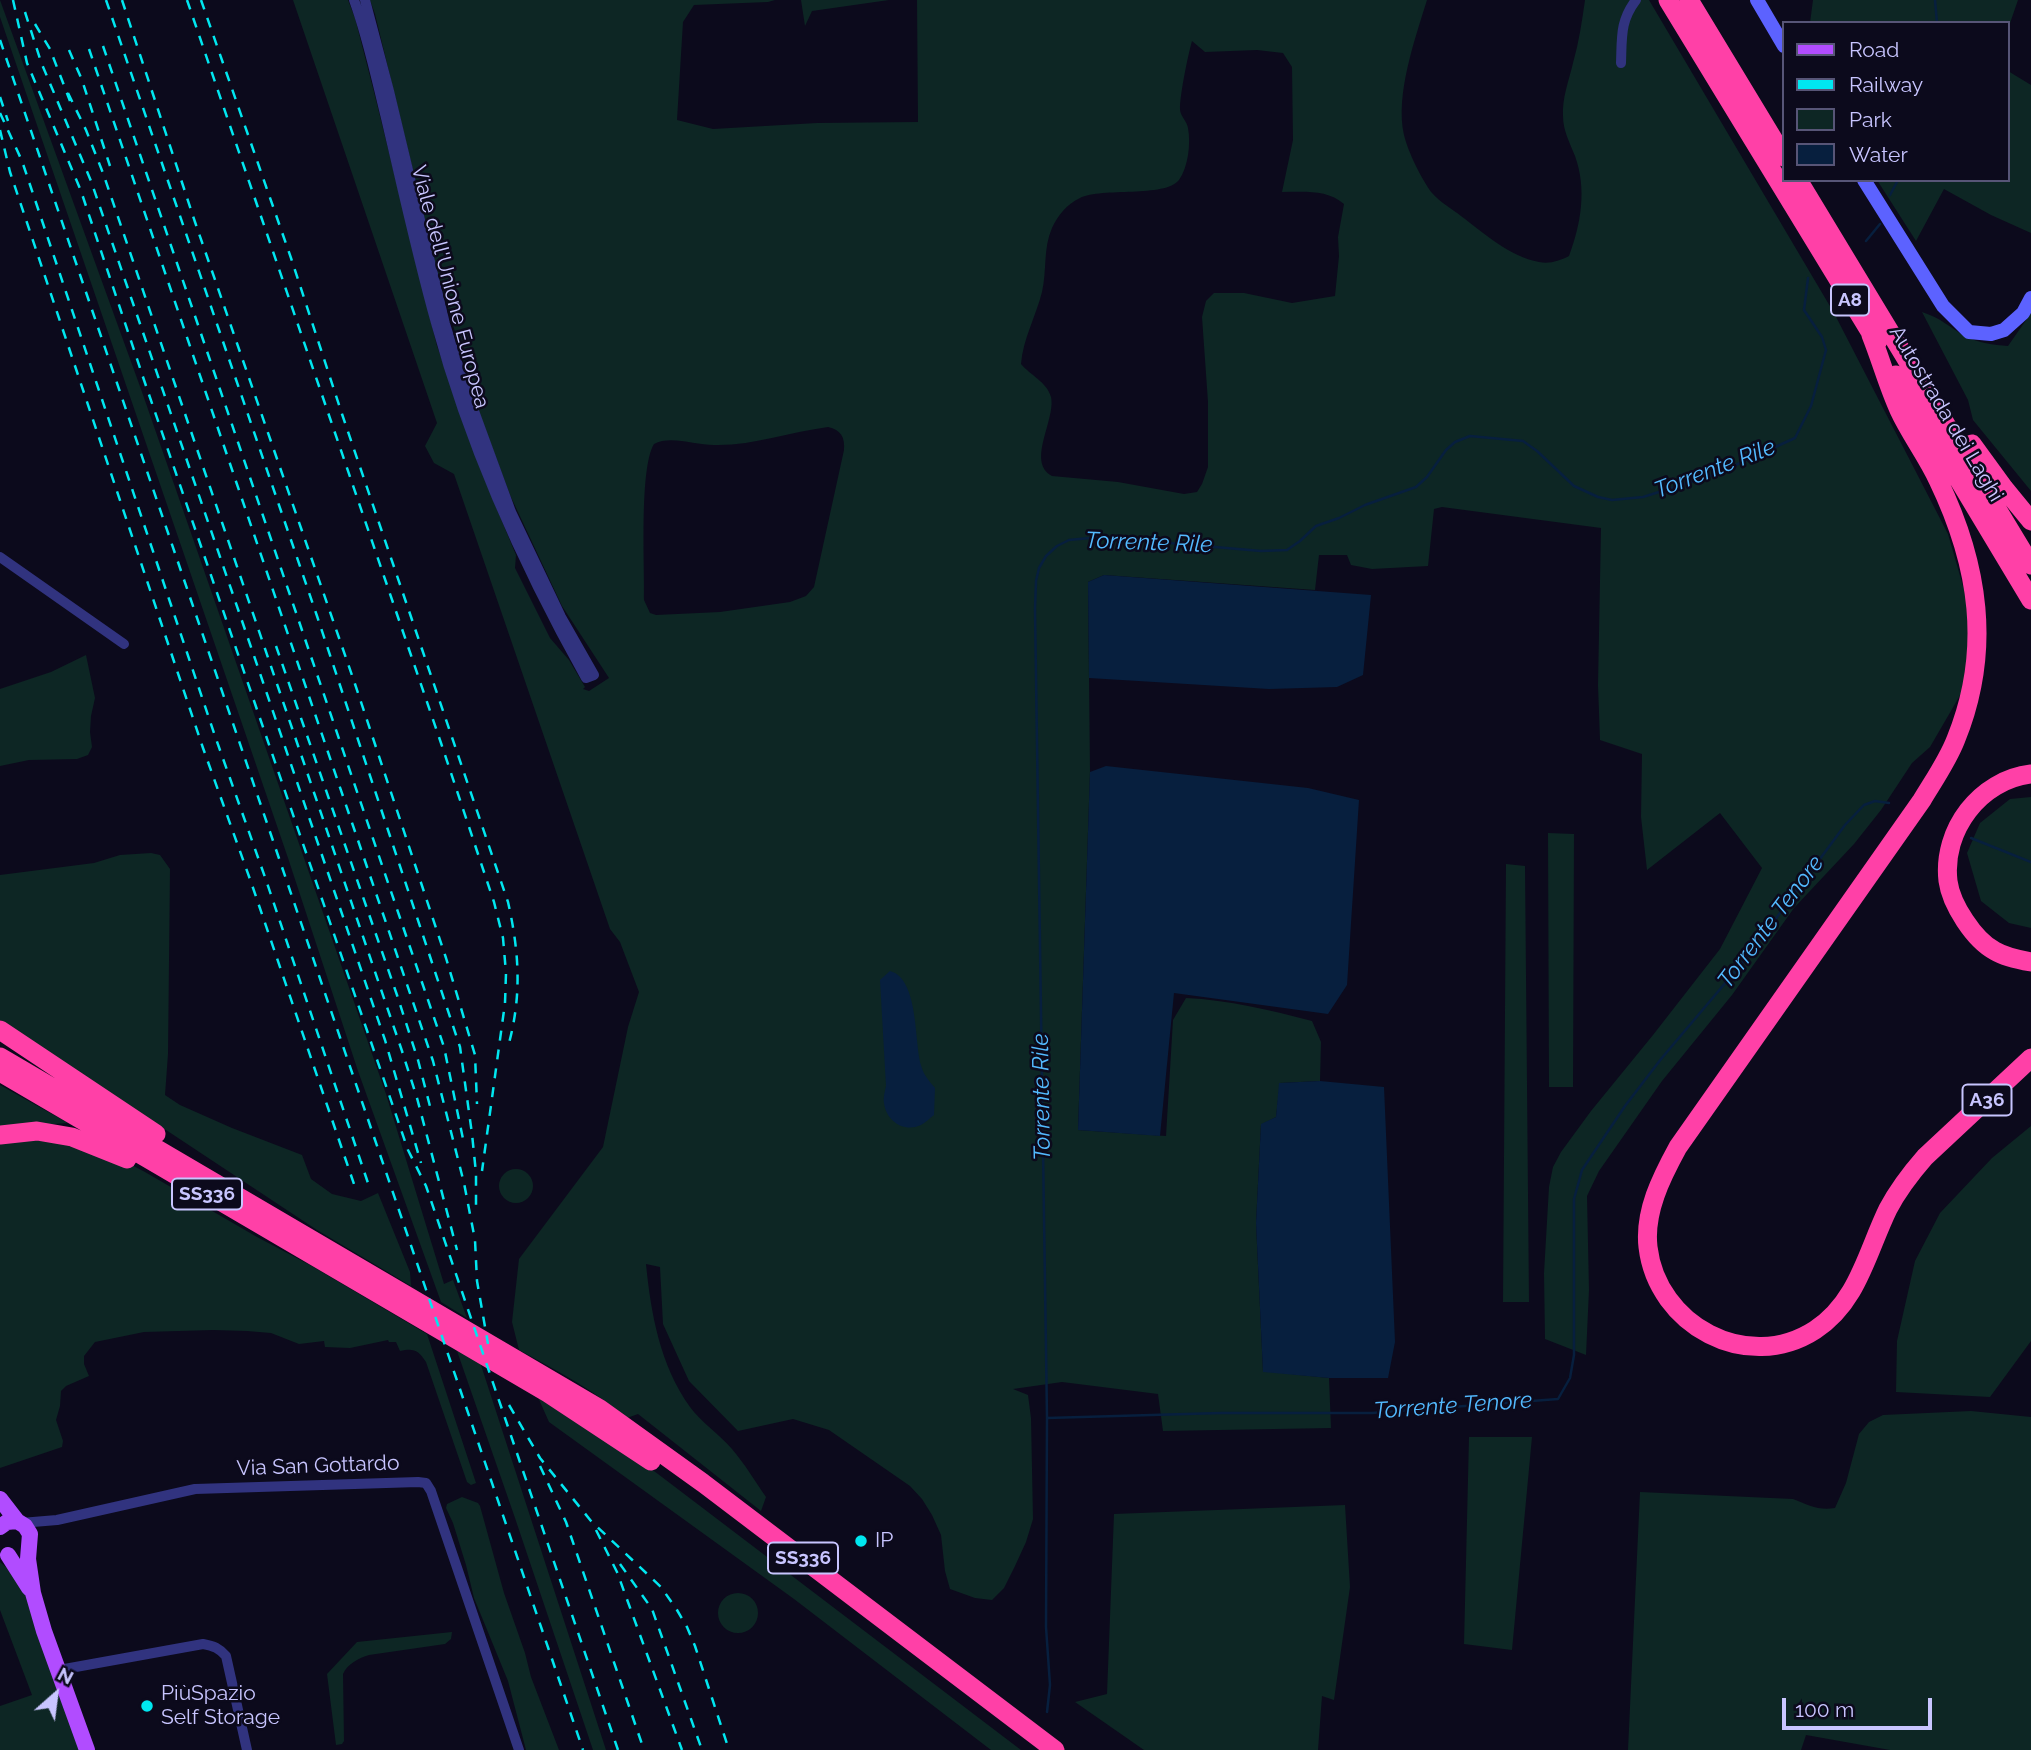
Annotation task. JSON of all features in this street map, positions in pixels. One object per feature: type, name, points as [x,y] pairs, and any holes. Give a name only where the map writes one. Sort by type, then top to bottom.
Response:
[{"type":"highway","name":"Autostrada dei Laghi","points":[[1668,0],[1783,180]]},
{"type":"highway","points":[[1689,0],[1783,155]]},
{"type":"highway","name":"Autostrada dei Laghi","points":[[1784,182],[2031,565]]},
{"type":"highway","name":"Autostrada dei Laghi","points":[[1799,182],[2031,600]]},
{"type":"highway","points":[[1879,330],[1941,396],[1979,454],[2031,521]]},
{"type":"highway","name":"A36","points":[[1879,330],[1900,412],[1938,480],[1967,556],[1978,622],[1978,645],[1971,695],[1955,741],[1917,808],[1678,1147],[1664,1172],[1652,1206],[1648,1245],[1653,1272],[1667,1299],[1685,1318],[1707,1334],[1745,1346],[1780,1345],[1815,1330],[1840,1308],[1857,1282],[1898,1191],[1924,1157],[2031,1058]]},
{"type":"highway","points":[[2031,774],[1999,783],[1979,798],[1965,814],[1952,835],[1948,880],[1959,910],[1982,942],[1995,951],[2031,962]]},
{"type":"highway","points":[[0,1030],[189,1156],[256,1214]]},
{"type":"highway","name":"SS336","points":[[0,1056],[256,1214],[546,1384],[600,1409],[648,1442],[1055,1750]]},
{"type":"highway","name":"SS336","points":[[0,1072],[256,1214]]},
{"type":"highway","points":[[0,1135],[37,1131],[72,1137],[256,1214]]},
{"type":"highway","name":"SS336","points":[[546,1384],[1033,1750]]},
{"type":"main road","points":[[0,1499],[28,1530],[29,1570],[33,1593],[88,1750]]},
{"type":"main road","points":[[0,1527],[7,1522],[19,1522]]},
{"type":"main road","points":[[3,1552],[18,1555],[29,1542]]},
{"type":"main road","points":[[3,1552],[33,1593]]},
{"type":"street","name":"Viale dell'Unione Europea","points":[[354,0],[380,93],[436,323],[472,437],[510,529],[556,624],[586,678],[594,675],[561,617],[511,512],[463,381],[445,324],[365,0]]},
{"type":"street","points":[[1621,63],[1622,29],[1626,13],[1636,0]]},
{"type":"street","points":[[1758,0],[1783,44]]},
{"type":"street","points":[[1865,182],[1943,306],[1969,332],[1991,334],[2004,330],[2023,313],[2031,298]]},
{"type":"street","points":[[0,558],[124,644]]},
{"type":"street","name":"Via San Gottardo","points":[[19,1522],[57,1520],[195,1489],[426,1483],[519,1750]]},
{"type":"street","name":"Via San Gottardo","points":[[29,1542],[57,1520]]},
{"type":"street","points":[[58,1670],[191,1646],[212,1646],[220,1649],[226,1656],[247,1750]]},
{"type":"green space","points":[[0,0],[142,392],[386,1094],[444,1284],[453,1280],[467,1318],[441,1302],[358,1071],[288,858],[0,17]]},
{"type":"green space","points":[[293,0],[348,0],[355,18],[437,346],[487,485],[516,555],[515,568],[550,638],[569,660],[585,687],[583,689],[589,691],[609,678],[562,606],[510,495],[476,404],[437,270],[370,0],[775,0],[694,5],[683,22],[677,120],[713,129],[817,123],[918,122],[917,0],[1427,0],[1408,67],[1402,103],[1404,135],[1412,157],[1432,193],[1442,202],[1508,250],[1528,259],[1547,263],[1569,256],[1577,232],[1581,206],[1579,168],[1564,127],[1563,109],[1585,0],[1649,0],[1834,313],[1948,534],[1971,614],[1966,685],[1930,747],[1912,763],[1881,810],[1854,844],[1794,908],[1732,995],[1662,1081],[1599,1171],[1587,1196],[1589,1290],[1586,1355],[1545,1339],[1544,1273],[1549,1187],[1553,1167],[1591,1111],[1720,949],[1762,868],[1720,813],[1647,870],[1641,817],[1642,754],[1600,740],[1598,685],[1601,528],[1442,507],[1434,509],[1428,566],[1372,569],[1351,565],[1347,555],[1319,555],[1315,590],[1104,575],[1088,582],[1090,772],[1078,1130],[1166,1136],[1173,1020],[1186,998],[1234,1003],[1312,1021],[1321,1042],[1320,1081],[1280,1083],[1276,1117],[1261,1125],[1256,1223],[1263,1371],[1329,1378],[1331,1428],[1163,1431],[1158,1394],[1062,1382],[1013,1389],[1028,1395],[1033,1519],[1026,1542],[1004,1588],[992,1600],[975,1598],[950,1589],[941,1535],[922,1499],[910,1486],[829,1430],[793,1419],[738,1431],[689,1381],[663,1324],[660,1267],[646,1264],[654,1320],[671,1374],[690,1407],[732,1449],[766,1497],[761,1511],[638,1414],[627,1418],[588,1389],[519,1350],[512,1322],[519,1259],[603,1147],[628,1027],[639,992],[620,942],[610,929],[454,474],[434,463],[425,446],[437,423]],"holes":[[[1192,41],[1205,52],[1257,50],[1283,53],[1292,67],[1293,140],[1282,192],[1322,194],[1344,204],[1338,237],[1335,296],[1292,303],[1244,293],[1214,293],[1206,301],[1202,317],[1208,402],[1208,467],[1197,492],[1184,494],[1118,482],[1052,476],[1045,470],[1042,461],[1051,397],[1042,383],[1021,364],[1024,346],[1042,292],[1049,236],[1060,214],[1080,198],[1103,193],[1161,189],[1179,180],[1185,169],[1189,148],[1188,128],[1180,109]],[[828,427],[841,435],[844,450],[814,587],[806,596],[790,602],[720,612],[650,613],[644,600],[644,519],[646,474],[654,444],[675,440],[728,445]]]},
{"type":"green space","points":[[801,0],[889,0],[812,11],[805,26]]},
{"type":"green space","points":[[1813,0],[2018,0],[2010,23],[2010,21],[1810,21]]},
{"type":"green space","points":[[2010,72],[2031,85],[2031,233],[1944,189],[1916,241],[1878,182],[2010,182]]},
{"type":"green space","points":[[1922,312],[1970,338],[2008,346],[2031,313],[2031,491],[1973,420],[1968,400]]},
{"type":"green space","points":[[86,655],[95,698],[90,732],[92,747],[88,755],[77,759],[29,760],[0,766],[0,689],[51,672]]},
{"type":"green space","points":[[2031,797],[2031,928],[2009,923],[1981,901],[1967,853],[1980,823],[2010,799]]},
{"type":"green space","points":[[1548,833],[1574,834],[1573,1087],[1549,1087]]},
{"type":"green space","points":[[120,855],[160,855],[170,869],[165,1095],[180,1105],[232,1128],[302,1155],[311,1179],[332,1194],[361,1201],[378,1193],[410,1272],[411,1286],[317,1230],[0,1020],[0,875],[94,863]]},
{"type":"green space","points":[[1506,864],[1525,866],[1529,1302],[1503,1302]]},
{"type":"green space","points":[[0,1085],[68,1123],[0,1128]]},
{"type":"green space","points":[[2031,1126],[2031,1341],[1990,1397],[1896,1392],[1897,1341],[1915,1261],[1940,1213],[1992,1158]]},
{"type":"green space","points":[[34,1134],[124,1161],[427,1334],[476,1483],[471,1485],[467,1482],[426,1362],[418,1352],[400,1351],[396,1342],[388,1340],[350,1348],[325,1347],[324,1341],[299,1344],[271,1333],[247,1331],[144,1332],[95,1342],[84,1356],[89,1376],[61,1391],[56,1420],[63,1441],[62,1447],[0,1468],[0,1139]]},
{"type":"green space","points":[[516,1169],[528,1174],[533,1186],[528,1198],[516,1203],[504,1198],[499,1186],[504,1174]]},
{"type":"green space","points":[[456,1348],[480,1362],[606,1750],[593,1750]]},
{"type":"green space","points":[[537,1395],[627,1451],[1021,1750],[991,1750],[794,1599],[549,1422]]},
{"type":"green space","points":[[1971,1411],[2031,1417],[2031,1750],[1890,1750],[1806,1735],[1801,1750],[1628,1750],[1640,1492],[1793,1499],[1819,1508],[1835,1508],[1846,1483],[1859,1434],[1869,1422],[1883,1415]]},
{"type":"green space","points":[[1469,1437],[1532,1437],[1512,1650],[1464,1644]]},
{"type":"green space","points":[[462,1497],[480,1506],[531,1677],[559,1750],[526,1750],[508,1681],[474,1598],[453,1523],[446,1508],[447,1504]]},
{"type":"green space","points":[[1345,1505],[1350,1587],[1334,1700],[1322,1696],[1318,1750],[1144,1750],[1075,1702],[1107,1694],[1114,1514]]},
{"type":"green space","points":[[0,1562],[13,1573],[29,1601],[82,1750],[0,1750],[0,1706],[32,1695],[0,1610]]},
{"type":"green space","points":[[738,1593],[752,1599],[758,1613],[752,1627],[738,1633],[724,1627],[718,1613],[724,1599]]},
{"type":"green space","points":[[452,1632],[451,1639],[445,1644],[369,1655],[347,1667],[343,1674],[344,1741],[336,1745],[327,1674],[357,1642]]},
{"type":"water","points":[[1104,575],[1371,595],[1363,675],[1337,687],[1269,689],[1089,678],[1088,582]]},
{"type":"water","points":[[1106,766],[1308,788],[1359,800],[1347,985],[1328,1014],[1174,993],[1160,1136],[1078,1130],[1090,772]]},
{"type":"water","points":[[890,971],[899,976],[911,998],[921,1065],[935,1088],[934,1115],[915,1127],[897,1124],[888,1115],[884,1103],[886,1086],[880,980]]},
{"type":"water","points":[[1320,1081],[1384,1087],[1395,1342],[1388,1378],[1329,1378],[1263,1372],[1256,1223],[1261,1124],[1276,1117],[1279,1083]]},
{"type":"waterway","name":"Torrente Rile","points":[[1935,0],[1937,21]]},
{"type":"waterway","name":"Torrente Rile","points":[[1890,195],[1897,182]]},
{"type":"waterway","name":"Torrente Rile","points":[[1866,241],[1880,224]]},
{"type":"waterway","name":"Torrente Rile","points":[[1047,1712],[1050,1685],[1046,1627],[1047,1418],[1035,609],[1039,568],[1046,556],[1057,546],[1069,540],[1100,537],[1261,551],[1287,550],[1316,526],[1416,487],[1427,477],[1446,450],[1455,442],[1470,436],[1523,441],[1574,486],[1612,500],[1643,497],[1716,474],[1795,438],[1811,406],[1826,350],[1822,337],[1804,310],[1808,278]]},
{"type":"waterway","name":"Torrente Tenore","points":[[1047,1418],[1221,1413],[1372,1413],[1558,1399],[1570,1378],[1574,1355],[1574,1199],[1582,1170],[1625,1106],[1749,955],[1845,825],[1864,805],[1875,801],[1889,803]]},
{"type":"waterway","name":"Torrente Tenore","points":[[1971,838],[2031,862]]},
{"type":"railway","points":[[13,0],[27,63],[81,191],[408,1150],[426,1186],[618,1750]]},
{"type":"railway","points":[[106,0],[317,616],[460,1047],[476,1173],[476,1208]]},
{"type":"railway","points":[[122,0],[446,958],[475,1055],[477,1104]]},
{"type":"railway","points":[[187,0],[494,902],[503,938],[505,1003],[482,1171]]},
{"type":"railway","points":[[201,0],[508,902],[518,973],[516,1007],[509,1043]]},
{"type":"railway","points":[[25,12],[41,62],[91,181],[385,1040],[421,1163]]},
{"type":"railway","points":[[35,24],[50,49],[70,101]]},
{"type":"railway","points":[[0,40],[583,1750]]},
{"type":"railway","points":[[103,46],[444,1047],[463,1139]]},
{"type":"railway","points":[[89,49],[433,1061],[464,1183],[475,1240],[477,1281],[488,1344]]},
{"type":"railway","points":[[69,50],[82,80],[110,166]]},
{"type":"railway","points":[[68,93],[103,173],[402,1051],[457,1250]]},
{"type":"railway","points":[[0,97],[8,121]]},
{"type":"railway","points":[[0,113],[22,161],[369,1186]]},
{"type":"railway","points":[[0,130],[10,172],[203,748],[355,1187]]},
{"type":"railway","points":[[276,646],[397,995],[432,1114]]},
{"type":"railway","points":[[509,1405],[540,1458],[591,1521],[661,1587],[677,1610],[695,1646],[729,1750]]},
{"type":"railway","points":[[540,1466],[566,1522],[644,1750]]},
{"type":"railway","points":[[596,1530],[617,1572],[682,1750]]},
{"type":"railway","points":[[620,1564],[652,1609],[702,1750]]},
{"type":"place","name":"IP","points":[[861,1541]]},
{"type":"place","name":"PiùSpazio Self Storage","points":[[147,1706]]}]
